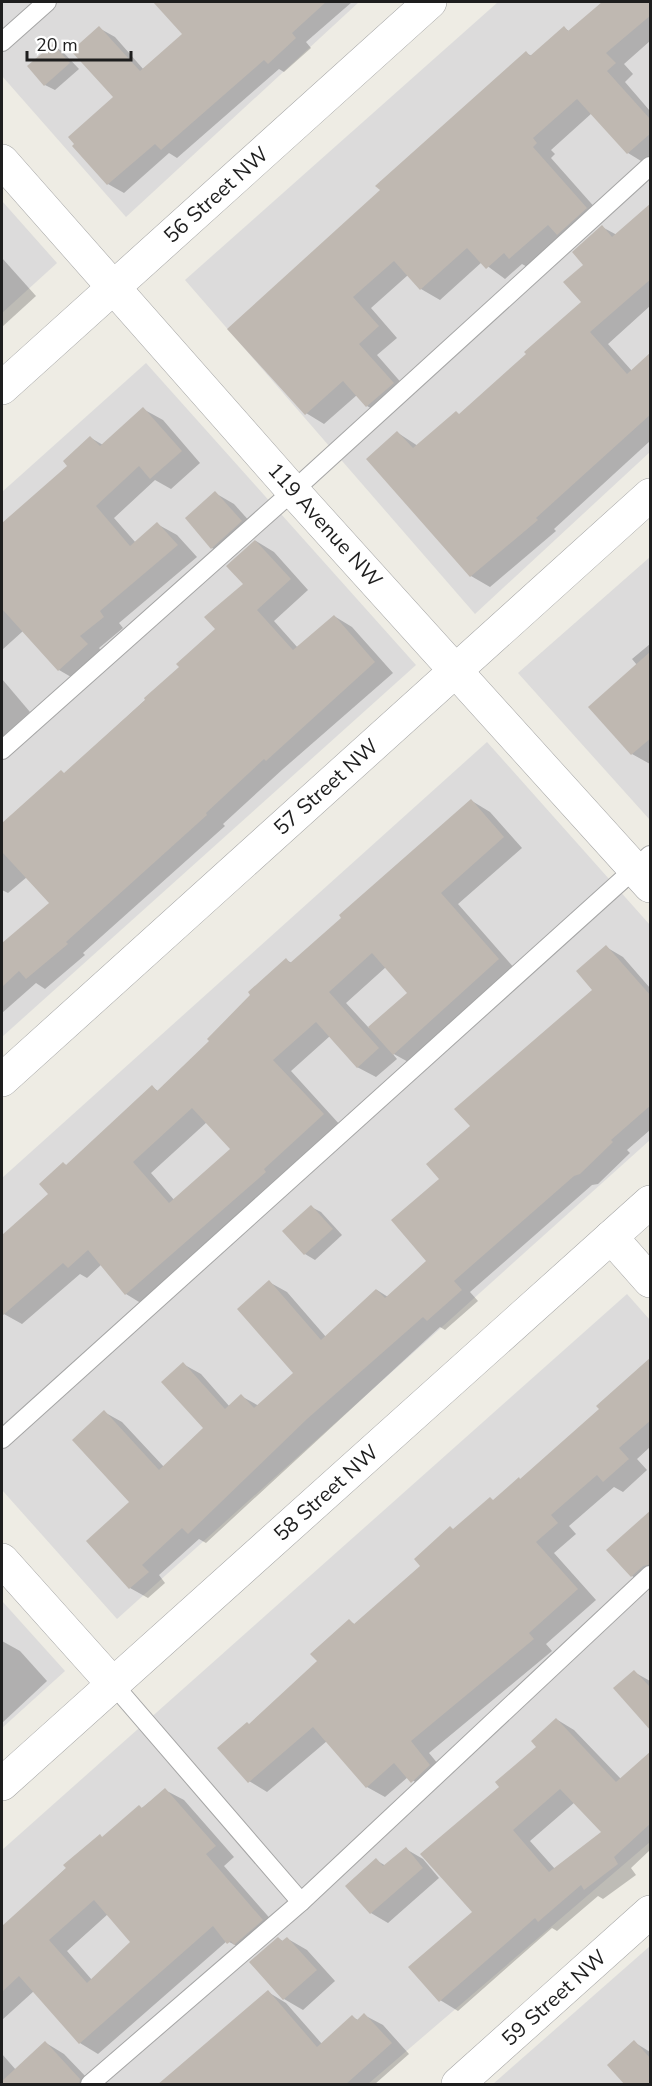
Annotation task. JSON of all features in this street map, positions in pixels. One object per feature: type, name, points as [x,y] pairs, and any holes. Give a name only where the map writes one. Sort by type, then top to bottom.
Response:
[{"type":"street","name":"56 Street NW","points":[[2,388],[430,2]]},
{"type":"street","name":"119 Avenue NW","points":[[2,161],[293,491],[456,670],[645,870]]},
{"type":"street","name":"57 Street NW","points":[[2,1080],[651,495]]},
{"type":"street","name":"58 Street NW","points":[[2,1784],[651,1202]]},
{"type":"street","points":[[611,1237],[651,1281]]},
{"type":"street","points":[[2,1560],[113,1684]]},
{"type":"street","name":"59 Street NW","points":[[464,2083],[651,1912]]},
{"type":"lane","points":[[2,42],[48,2]]},
{"type":"lane","points":[[2,750],[293,491],[651,166]]},
{"type":"lane","points":[[2,1439],[645,870]]},
{"type":"lane","points":[[90,2085],[300,1902],[651,1575]]},
{"type":"lane","points":[[113,1684],[300,1902]]},
{"type":"shaded area","points":[[2,2],[359,2],[126,217],[2,76]]},
{"type":"shaded area","points":[[498,2],[650,2],[650,452],[475,614],[185,280]]},
{"type":"shaded area","points":[[2,201],[57,263],[2,313]]},
{"type":"shaded area","points":[[146,363],[416,665],[2,1037],[2,492]]},
{"type":"shaded area","points":[[650,557],[650,820],[518,673]]},
{"type":"shaded area","points":[[487,742],[650,925],[650,1140],[117,1619],[2,1490],[2,1178]]},
{"type":"shaded area","points":[[627,1294],[650,1320],[650,1842],[368,2084],[2,2084],[2,1850]]},
{"type":"shaded area","points":[[2,1601],[65,1671],[2,1728]]},
{"type":"shaded area","points":[[650,1946],[650,2084],[493,2084]]},
{"type":"building","points":[[153,2],[326,2],[292,33],[296,38],[268,64],[264,60],[161,150],[155,144],[107,185],[72,146],[74,144],[68,137],[113,97],[71,51],[99,26],[140,71],[182,34]]},
{"type":"building","points":[[602,2],[651,2],[651,15],[606,53],[616,63],[607,71],[651,120],[651,133],[627,154],[577,99],[533,138],[537,143],[533,147],[587,208],[557,235],[548,225],[509,259],[504,253],[486,269],[467,248],[420,290],[394,261],[353,297],[379,326],[359,344],[394,383],[366,407],[343,381],[305,415],[227,329],[380,190],[375,186],[526,51],[530,56],[564,26],[568,31]]},
{"type":"building","points":[[53,44],[70,63],[44,86],[27,66]]},
{"type":"building","points":[[651,203],[651,279],[590,332],[627,374],[651,352],[651,414],[536,518],[538,520],[470,577],[366,459],[397,431],[413,448],[456,411],[459,414],[526,354],[524,352],[581,302],[563,282],[583,265],[572,252],[602,225],[612,237]]},
{"type":"building","points":[[143,407],[182,451],[150,479],[139,466],[96,506],[130,546],[157,522],[178,545],[100,611],[104,617],[80,636],[88,644],[58,671],[2,609],[2,523],[67,466],[63,461],[90,436],[100,446]]},
{"type":"building","points":[[215,491],[242,521],[211,549],[185,518]]},
{"type":"building","points":[[255,540],[291,579],[257,610],[293,650],[334,615],[375,662],[266,761],[264,759],[206,813],[207,815],[66,942],[68,944],[26,979],[19,971],[2,987],[2,943],[49,903],[2,852],[2,823],[61,770],[64,773],[145,700],[144,698],[179,667],[176,664],[215,629],[204,617],[243,584],[226,566]]},
{"type":"building","points":[[651,651],[651,738],[631,755],[588,707]]},
{"type":"building","points":[[471,799],[504,837],[441,893],[499,959],[393,1055],[368,1027],[407,993],[372,953],[329,992],[379,1048],[357,1068],[316,1022],[273,1060],[324,1114],[264,1169],[266,1172],[125,1295],[88,1250],[68,1268],[63,1263],[2,1316],[2,1235],[48,1194],[39,1184],[63,1162],[66,1165],[152,1085],[157,1091],[209,1041],[207,1039],[250,995],[248,992],[286,958],[290,963],[341,918],[339,915]],"holes":[[[192,1108],[230,1149],[169,1203],[133,1162]]]},
{"type":"building","points":[[606,945],[651,996],[651,1105],[611,1140],[613,1142],[580,1174],[574,1176],[454,1281],[462,1290],[427,1321],[423,1317],[307,1419],[188,1534],[182,1528],[142,1565],[149,1572],[129,1589],[86,1541],[129,1502],[72,1440],[104,1410],[159,1470],[203,1428],[161,1382],[183,1362],[225,1409],[241,1394],[254,1408],[293,1373],[237,1309],[269,1280],[321,1340],[376,1289],[385,1298],[426,1261],[391,1220],[439,1179],[426,1164],[470,1126],[454,1109],[592,990],[576,971]]},
{"type":"building","points":[[311,1205],[333,1229],[304,1255],[282,1231]]},
{"type":"building","points":[[651,1357],[651,1420],[619,1448],[629,1459],[603,1482],[597,1475],[551,1515],[558,1523],[536,1542],[578,1589],[529,1633],[534,1639],[411,1741],[430,1765],[411,1783],[394,1763],[366,1788],[313,1727],[248,1783],[217,1748],[247,1722],[249,1724],[317,1661],[310,1654],[349,1619],[354,1624],[420,1566],[414,1559],[450,1526],[453,1529],[490,1497],[493,1500],[519,1477],[520,1479],[599,1409],[596,1406]]},
{"type":"building","points":[[651,1510],[651,1564],[643,1566],[631,1577],[606,1550]]},
{"type":"building","points":[[634,1670],[651,1688],[651,1731],[613,1688]]},
{"type":"building","points":[[556,1718],[616,1782],[651,1751],[651,1823],[614,1857],[618,1864],[584,1890],[581,1885],[538,1922],[535,1918],[439,2002],[408,1967],[472,1912],[420,1854],[499,1787],[495,1782],[536,1747],[531,1741]],"holes":[[[560,1789],[601,1832],[549,1872],[513,1830]]]},
{"type":"building","points":[[165,1788],[216,1846],[206,1854],[263,1920],[234,1945],[231,1941],[227,1944],[213,1926],[79,2044],[19,1976],[2,1992],[2,1926],[66,1868],[63,1865],[100,1834],[102,1837],[139,1805],[142,1808]],"holes":[[[94,1900],[130,1942],[87,1983],[49,1940]]]},
{"type":"building","points":[[406,1847],[423,1868],[370,1914],[345,1886],[376,1858],[383,1866]]},
{"type":"building","points":[[278,1937],[282,1941],[287,1937],[317,1970],[283,2000],[249,1962]]},
{"type":"building","points":[[268,1990],[317,2047],[352,2015],[357,2020],[364,2013],[392,2043],[345,2085],[157,2085]]},
{"type":"building","points":[[634,2040],[651,2059],[651,2085],[625,2085],[607,2065]]},
{"type":"building","points":[[45,2041],[80,2079],[79,2085],[2,2085],[2,2081]]}]
